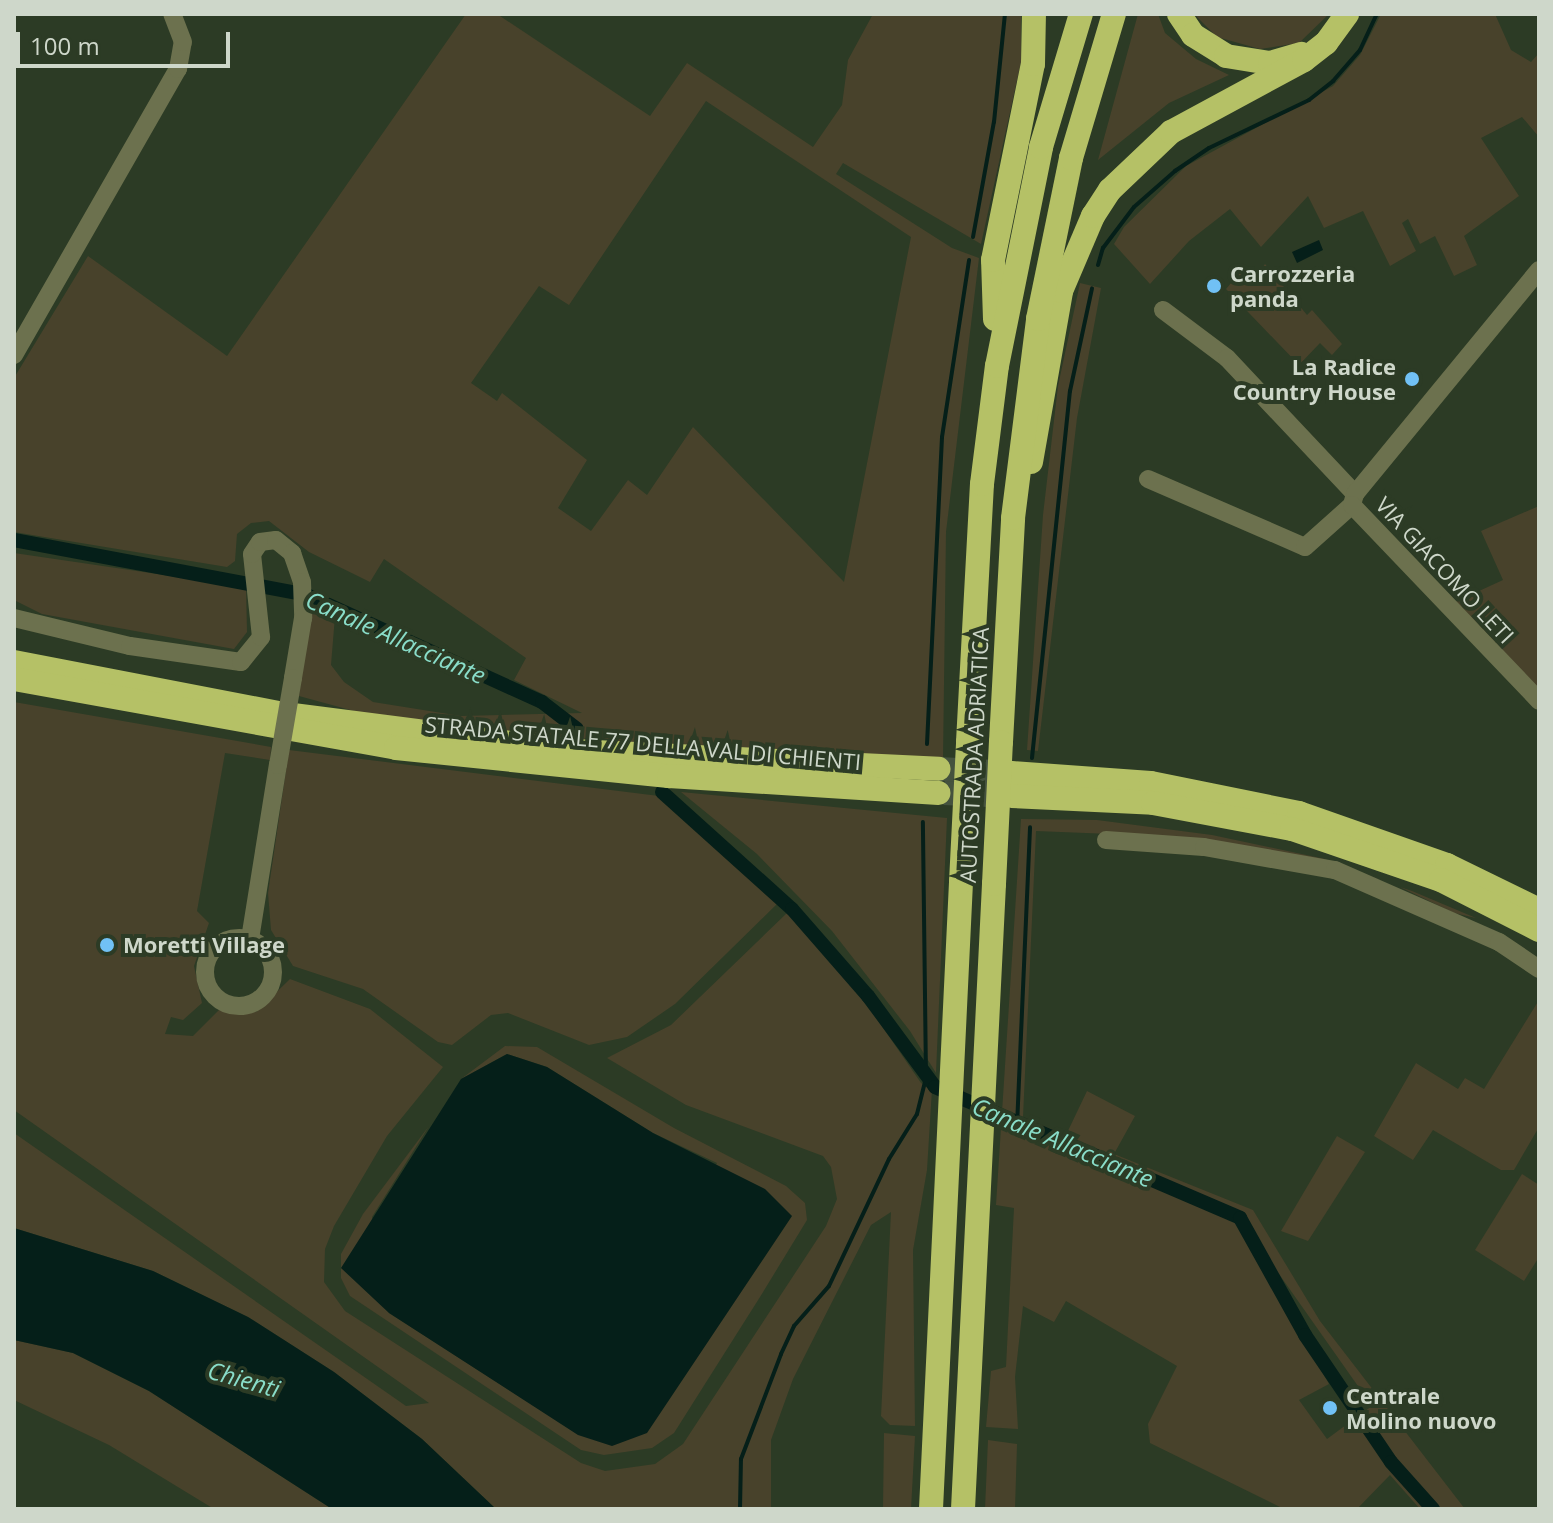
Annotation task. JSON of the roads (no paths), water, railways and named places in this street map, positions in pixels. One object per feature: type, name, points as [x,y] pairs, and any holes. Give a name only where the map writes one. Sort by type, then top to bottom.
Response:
[{"type":"highway","points":[[997,366],[993,260],[1033,64],[1034,14]]},
{"type":"highway","name":"AUTOSTRADA ADRIATICA","points":[[931,1509],[982,484],[997,366],[1041,147],[1081,14]]},
{"type":"highway","name":"AUTOSTRADA ADRIATICA","points":[[963,1509],[1013,518],[1022,421],[1055,228],[1114,14]]},
{"type":"highway","points":[[1179,14],[1208,48],[1249,63],[1289,59],[1326,43]]},
{"type":"highway","points":[[1013,518],[1036,448],[1061,291],[1093,216],[1128,170],[1171,132],[1281,76],[1326,43],[1347,14]]},
{"type":"highway","points":[[14,648],[287,703],[331,721]]},
{"type":"highway","name":"STRADA STATALE 77 DELLA VAL DI CHIENTI","points":[[14,662],[331,721],[579,760]]},
{"type":"highway","name":"STRADA STATALE 77 DELLA VAL DI CHIENTI","points":[[14,679],[284,731],[663,767],[938,781]]},
{"type":"highway","points":[[1539,910],[1447,865],[1299,813],[1151,783],[1012,785],[1153,803],[1292,829],[1441,880],[1539,930]]},
{"type":"street","points":[[14,355],[178,69],[183,42],[172,14]]},
{"type":"street","points":[[1148,479],[1305,547],[1353,500],[1539,270]]},
{"type":"street","name":"VIA GIACOMO LETI","points":[[1163,310],[1227,358],[1539,701]]},
{"type":"street","points":[[14,618],[230,664],[241,662],[256,648],[259,598],[253,550],[272,539],[292,553],[302,582],[304,603],[250,939]]},
{"type":"street","points":[[1106,840],[1204,847],[1335,870],[1499,942],[1539,969]]},
{"type":"water","points":[[1319,240],[1323,250],[1297,263],[1292,252]]},
{"type":"water","points":[[507,1054],[547,1067],[653,1133],[765,1189],[792,1216],[647,1433],[612,1446],[578,1435],[389,1313],[341,1268],[461,1079]]},
{"type":"water","name":"Chienti","points":[[14,1228],[153,1271],[248,1317],[334,1372],[422,1439],[496,1509],[332,1509],[149,1391],[73,1353],[14,1340]]},
{"type":"waterway","points":[[973,237],[994,122],[1005,14]]},
{"type":"waterway","points":[[1098,265],[1103,248],[1134,207],[1175,171],[1209,148],[1309,100],[1333,81],[1360,50],[1377,14]]},
{"type":"waterway","points":[[927,744],[942,437],[969,260]]},
{"type":"waterway","points":[[1032,758],[1070,391],[1092,288]]},
{"type":"waterway","name":"Canale Allacciante","points":[[14,540],[307,595],[542,702],[577,729]]},
{"type":"waterway","name":"Canale Allacciante","points":[[662,792],[792,909],[868,996],[935,1087],[1240,1218],[1305,1335],[1391,1462],[1433,1509]]},
{"type":"waterway","points":[[740,1509],[741,1459],[781,1354],[794,1326],[829,1286],[889,1159],[917,1114],[926,1078],[923,822]]},
{"type":"waterway","points":[[1017,1126],[1030,827]]},
{"type":"tunnel","points":[[939,769],[1012,773]]},
{"type":"tunnel","points":[[944,793],[1012,796]]},
{"type":"place","name":"Carrozzeria panda","points":[[1214,286]]},
{"type":"place","name":"La Radice Country House","points":[[1412,379]]},
{"type":"place","name":"Moretti Village","points":[[107,945]]},
{"type":"place","name":"Centrale Molino nuovo","points":[[1330,1408]]}]
